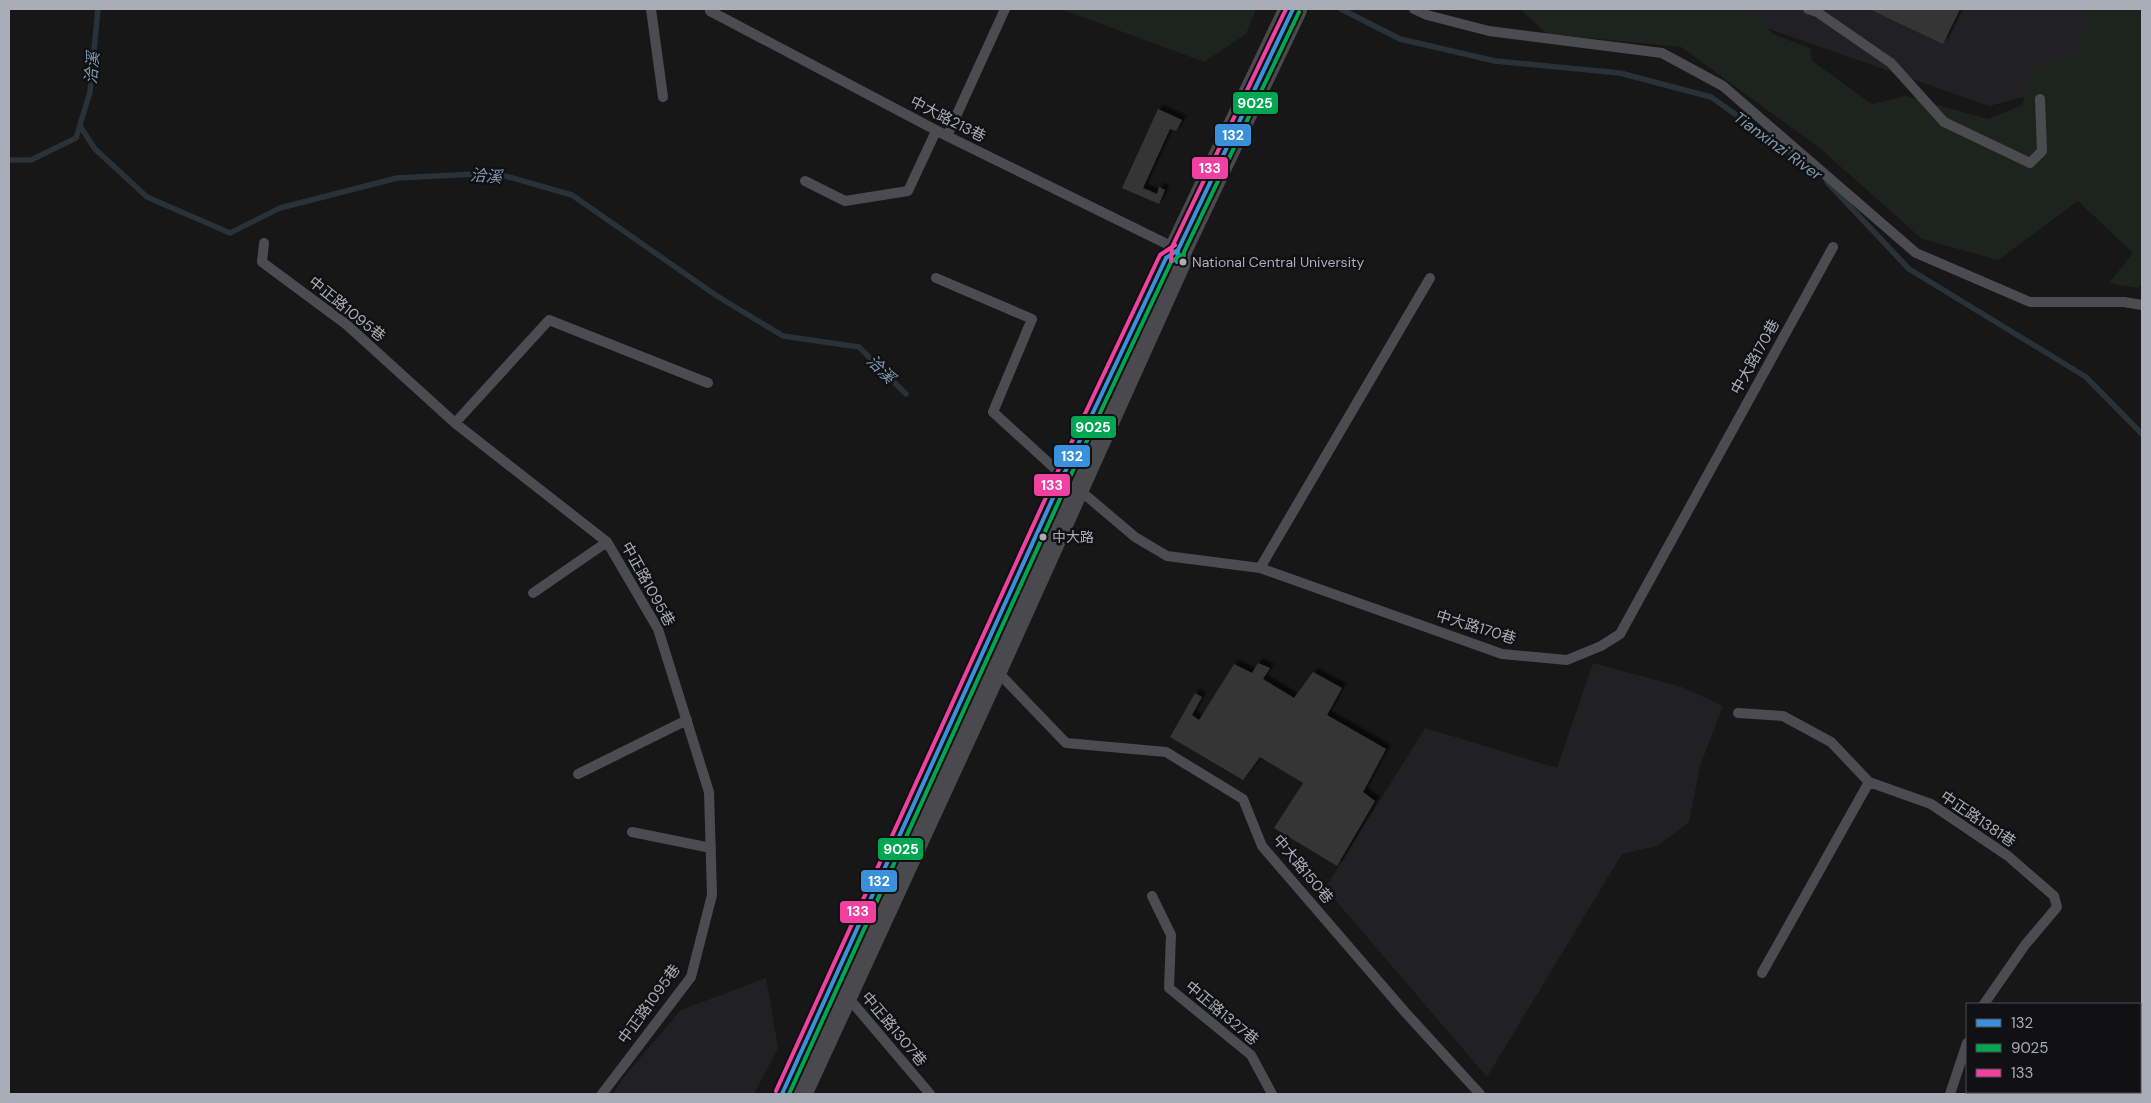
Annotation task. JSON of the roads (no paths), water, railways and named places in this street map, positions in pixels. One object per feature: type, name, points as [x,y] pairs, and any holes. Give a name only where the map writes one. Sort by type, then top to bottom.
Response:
[{"type":"street","points":[[798,1094],[839,989],[1069,481],[1177,262],[1178,250],[1292,12]]},
{"type":"street","points":[[782,1094],[839,989]]},
{"type":"lane","points":[[651,9],[663,97]]},
{"type":"lane","name":"中大路213巷","points":[[709,9],[936,131],[1178,250]]},
{"type":"lane","points":[[946,136],[1005,9]]},
{"type":"lane","points":[[1414,9],[1427,15],[1488,32],[1662,53],[1723,86],[1916,253],[2030,302],[2124,302],[2142,305]]},
{"type":"lane","points":[[1808,9],[1817,12],[1891,63],[1944,122],[2030,163],[2042,151],[2040,99]]},
{"type":"lane","points":[[805,181],[845,201],[908,191],[936,131]]},
{"type":"lane","name":"中正路1095巷","points":[[264,243],[262,262],[347,325],[455,423],[608,542],[658,629],[709,792],[712,895],[691,977],[602,1094]]},
{"type":"lane","name":"中大路170巷","points":[[936,278],[1032,319],[994,412],[1135,538],[1168,556],[1260,568],[1502,654],[1567,660],[1601,646],[1620,634],[1833,247]]},
{"type":"lane","points":[[1260,568],[1430,278]]},
{"type":"lane","points":[[455,423],[549,320],[708,383]]},
{"type":"lane","points":[[533,593],[608,542]]},
{"type":"lane","name":"中大路150巷","points":[[987,663],[1066,744],[1166,752],[1243,799],[1262,846],[1405,1012],[1480,1094]]},
{"type":"lane","name":"中正路1381巷","points":[[1738,713],[1783,716],[1832,742],[1869,782],[1931,804],[2008,856],[2054,896],[2057,907],[2025,945],[1985,1003]]},
{"type":"lane","points":[[578,774],[687,720]]},
{"type":"lane","points":[[1762,973],[1869,782]]},
{"type":"lane","points":[[632,832],[711,848]]},
{"type":"lane","name":"中正路1327巷","points":[[1152,896],[1171,935],[1169,988],[1251,1055],[1272,1094]]},
{"type":"lane","name":"中正路1307巷","points":[[839,989],[930,1094]]},
{"type":"lane","points":[[1950,1094],[1966,1046]]},
{"type":"waterway","name":"洽溪","points":[[9,160],[31,160],[76,138],[90,92],[98,9]]},
{"type":"waterway","name":"Tianxinzi River","points":[[1341,9],[1400,39],[1495,61],[1620,73],[1711,97],[1810,167]]},
{"type":"waterway","name":"洽溪","points":[[80,126],[95,149],[147,197],[230,233],[280,208],[397,178],[495,173],[572,195],[717,296],[783,336],[859,347],[906,394]]},
{"type":"waterway","name":"Tianxinzi River","points":[[1827,182],[1909,269],[2086,377],[2142,434]]},
{"type":"place","name":"National Central University","points":[[1183,262]]},
{"type":"place","name":"中大路","points":[[1043,537]]}]
